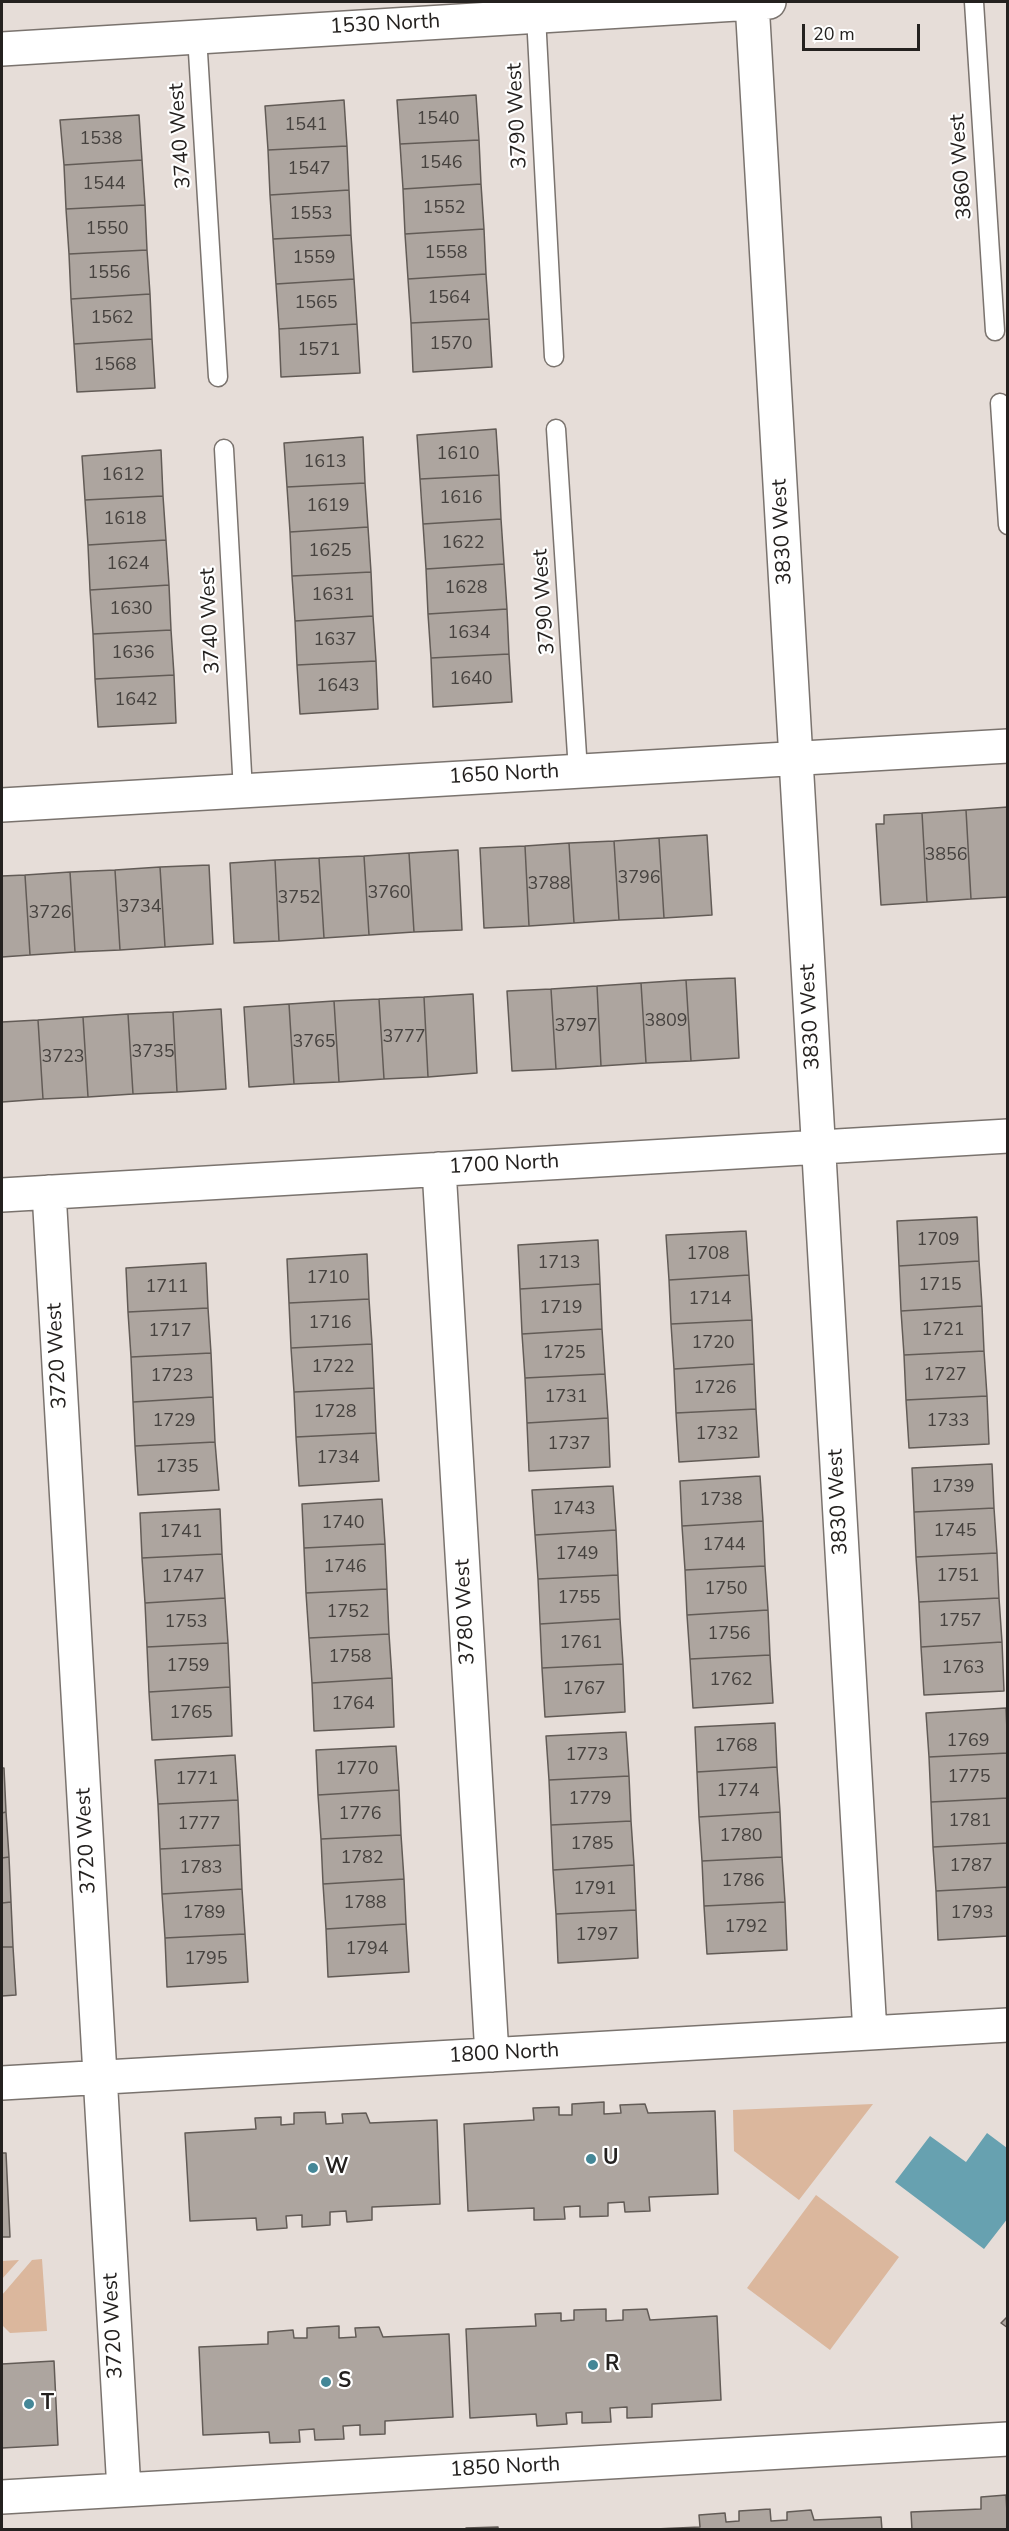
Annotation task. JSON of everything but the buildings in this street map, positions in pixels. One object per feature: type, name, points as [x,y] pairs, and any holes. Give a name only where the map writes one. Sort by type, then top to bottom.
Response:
[{"type":"street","name":"1530 North","points":[[2,49],[758,2]]},
{"type":"street","name":"3830 West","points":[[758,2],[796,758],[870,2033]]},
{"type":"street","name":"1650 North","points":[[2,805],[1008,746]]},
{"type":"street","name":"1700 North","points":[[2,1195],[1008,1136]]},
{"type":"street","name":"3780 West","points":[[439,1169],[492,2055]]},
{"type":"street","name":"3720 West","points":[[49,1192],[124,2490]]},
{"type":"street","name":"1800 North","points":[[2,2083],[1008,2025]]},
{"type":"street","name":"1850 North","points":[[2,2497],[1008,2439]]},
{"type":"lane","name":"3860 West","points":[[974,2],[994,331]]},
{"type":"lane","name":"3790 West","points":[[536,16],[554,357]]},
{"type":"lane","name":"3740 West","points":[[197,36],[218,376]]},
{"type":"lane","points":[[1000,403],[1008,525]]},
{"type":"lane","name":"3790 West","points":[[556,429],[578,771]]},
{"type":"lane","name":"3740 West","points":[[224,449],[243,791]]},
{"type":"shaded area","points":[[873,2104],[799,2200],[734,2151],[733,2110]]},
{"type":"shaded area","points":[[816,2195],[899,2257],[830,2350],[747,2288]]},
{"type":"shaded area","points":[[42,2259],[47,2331],[10,2333],[2,2325],[2,2295],[32,2260]]},
{"type":"shaded area","points":[[19,2260],[2,2279],[2,2261]]},
{"type":"water","points":[[987,2133],[1007,2148],[1008,2218],[984,2249],[895,2182],[930,2136],[966,2162]]},
{"type":"place","name":"U","points":[[591,2159]]},
{"type":"place","name":"W","points":[[313,2168]]},
{"type":"place","name":"R","points":[[593,2365]]},
{"type":"place","name":"S","points":[[326,2382]]},
{"type":"place","name":"T","points":[[29,2404]]}]
